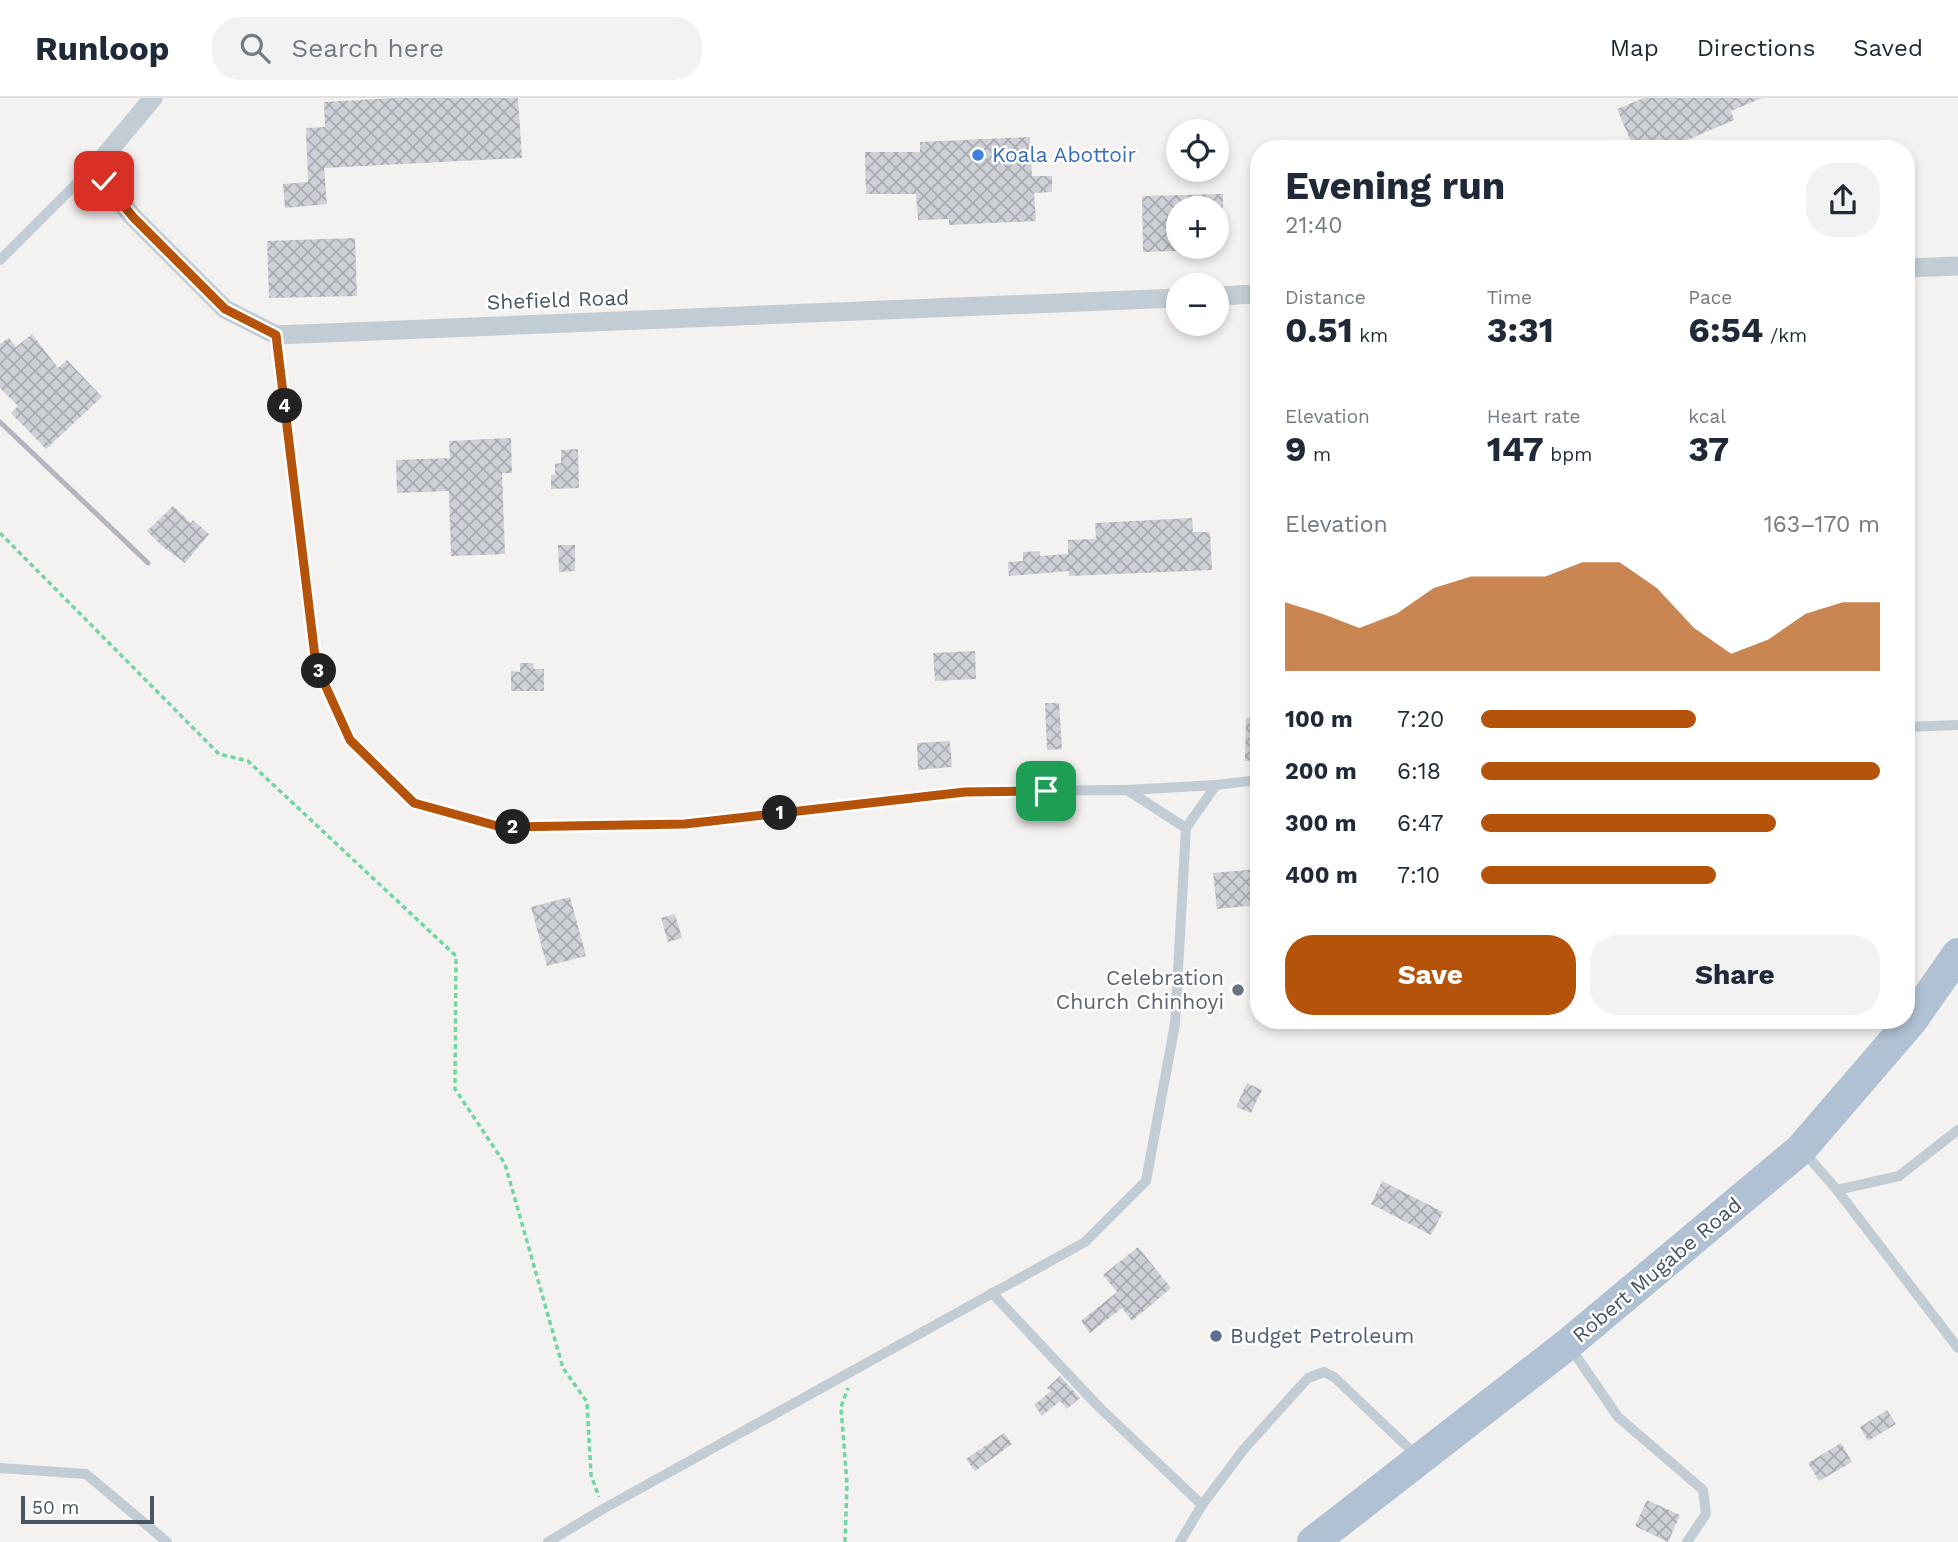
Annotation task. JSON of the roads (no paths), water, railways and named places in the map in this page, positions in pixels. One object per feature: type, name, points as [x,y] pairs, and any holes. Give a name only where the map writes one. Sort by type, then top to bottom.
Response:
[{"type":"main road","name":"Robert Mugabe Road","points":[[1915,1016],[1958,954]]},
{"type":"main road","name":"Robert Mugabe Road","points":[[1313,1542],[1568,1344],[1801,1149],[1904,1029]]},
{"type":"street","points":[[103,158],[153,98]]},
{"type":"street","name":"Shefield Road","points":[[103,158],[104,181],[142,226],[225,309],[276,335],[1166,298]]},
{"type":"street","points":[[1915,268],[1958,266]]},
{"type":"street","points":[[1229,295],[1250,294]]},
{"type":"lane","points":[[0,260],[103,158]]},
{"type":"lane","points":[[276,335],[316,665],[350,740],[414,803],[501,827],[685,824],[965,792],[1127,790],[1250,781]]},
{"type":"lane","points":[[1915,727],[1958,726]]},
{"type":"lane","points":[[548,1542],[1084,1242],[1146,1181],[1175,1024],[1186,828],[1216,785]]},
{"type":"lane","points":[[1127,790],[1186,828]]},
{"type":"lane","points":[[1837,1190],[1899,1176],[1958,1130]]},
{"type":"lane","points":[[1801,1149],[1837,1190],[1958,1348]]},
{"type":"lane","points":[[992,1293],[1098,1406],[1202,1505]]},
{"type":"lane","points":[[1568,1344],[1618,1417],[1703,1490],[1706,1514],[1687,1542]]},
{"type":"lane","points":[[1180,1542],[1202,1505],[1244,1449],[1308,1378],[1324,1372],[1334,1377],[1419,1458]]},
{"type":"lane","points":[[0,1468],[86,1474],[167,1542]]},
{"type":"railway","points":[[0,422],[148,563]]},
{"type":"place","name":"Koala Abottoir","points":[[978,155]]},
{"type":"place","name":"Celebration Church Chinhoyi","points":[[1238,990]]},
{"type":"place","name":"Budget Petroleum","points":[[1216,1336]]}]
